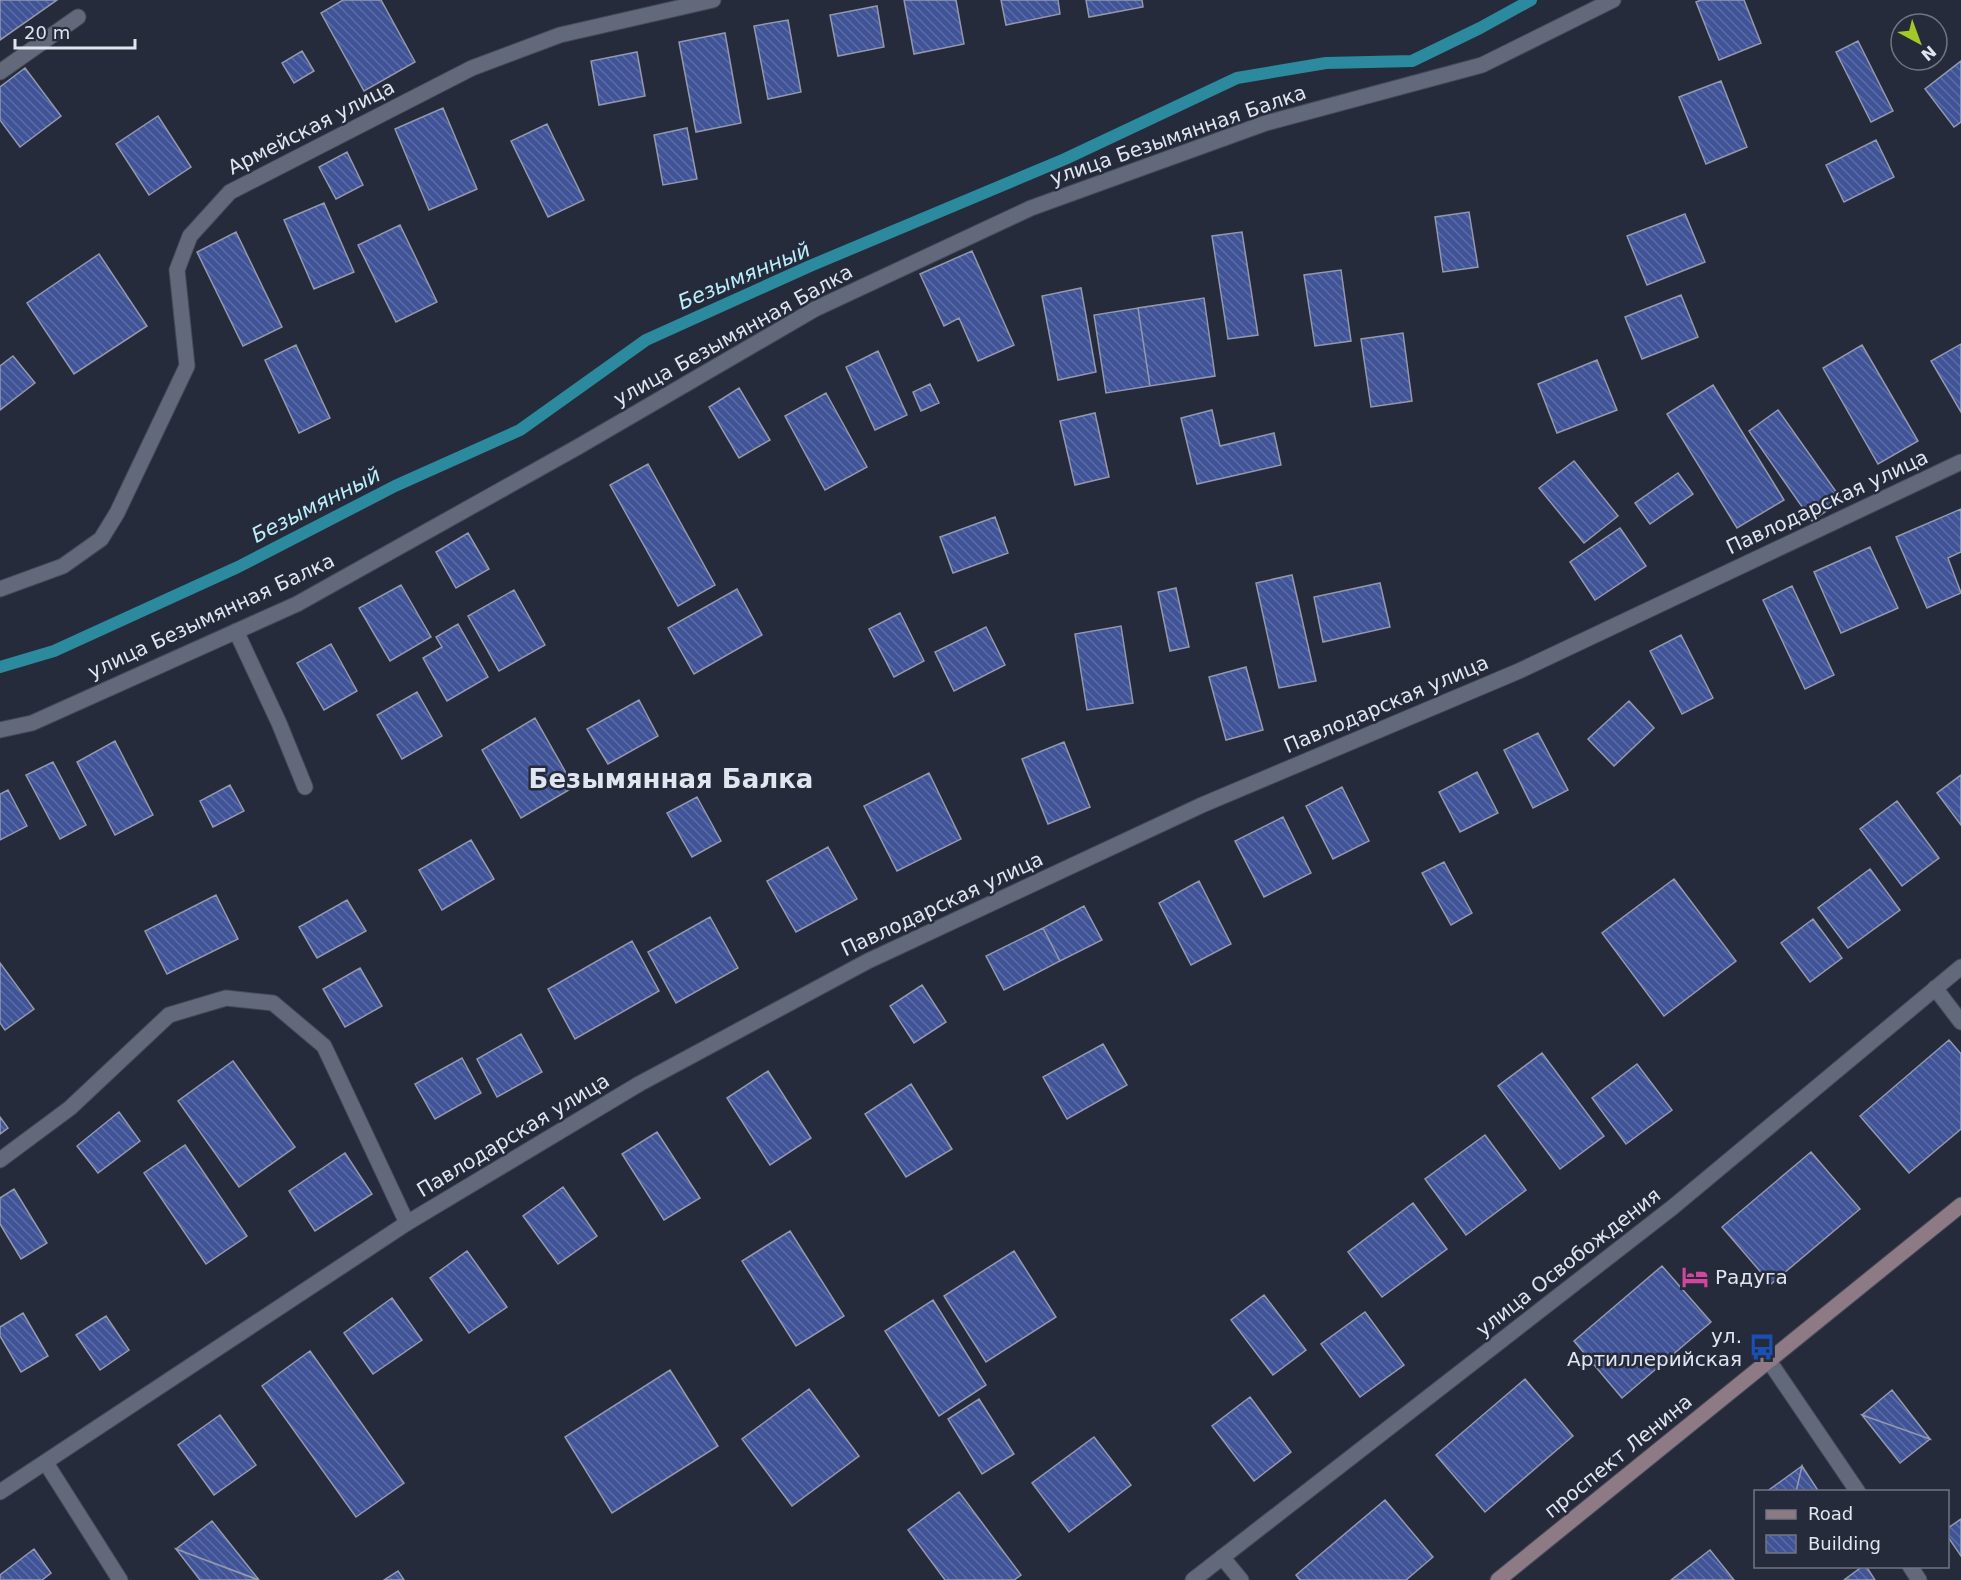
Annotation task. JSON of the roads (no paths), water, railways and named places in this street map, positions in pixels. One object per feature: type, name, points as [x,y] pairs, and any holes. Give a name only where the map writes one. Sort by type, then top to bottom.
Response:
[{"type":"main road","name":"проспект Ленина","points":[[1498,1580],[1961,1205]]},
{"type":"street","name":"Армейская улица","points":[[0,589],[63,566],[101,539],[117,513],[187,366],[177,270],[190,236],[230,192],[472,68],[560,35],[713,0]]},
{"type":"street","name":"улица Безымянная Балка","points":[[0,730],[32,723],[297,604],[586,442],[815,309],[1020,213],[1266,123],[1482,65],[1613,0]]},
{"type":"street","points":[[0,72],[78,17]]},
{"type":"street","name":"Павлодарская улица","points":[[0,1492],[407,1223],[639,1084],[868,961],[1202,805],[1519,671],[1961,462]]},
{"type":"street","points":[[236,631],[279,723],[305,787]]},
{"type":"street","name":"улица Освобождения","points":[[1193,1580],[1672,1207],[1961,967]]},
{"type":"street","points":[[1935,988],[1961,1022]]},
{"type":"street","points":[[0,1160],[70,1108],[169,1016],[226,998],[273,1003],[324,1046],[407,1223]]},
{"type":"street","points":[[1768,1361],[1857,1490]]},
{"type":"street","points":[[46,1463],[120,1580]]},
{"type":"street","points":[[1222,1557],[1241,1580]]},
{"type":"waterway","name":"Безымянный","points":[[0,667],[54,651],[238,567],[395,486],[520,430],[646,340],[810,266],[1065,159],[1237,78],[1326,63],[1412,61],[1531,0]]},
{"type":"place","name":"Радуга","points":[[1695,1277]]},
{"type":"place","name":"ул. Артиллерийская","points":[[1762,1347]]},
{"type":"district","name":"Безымянная Балка","points":[[671,779]]}]
